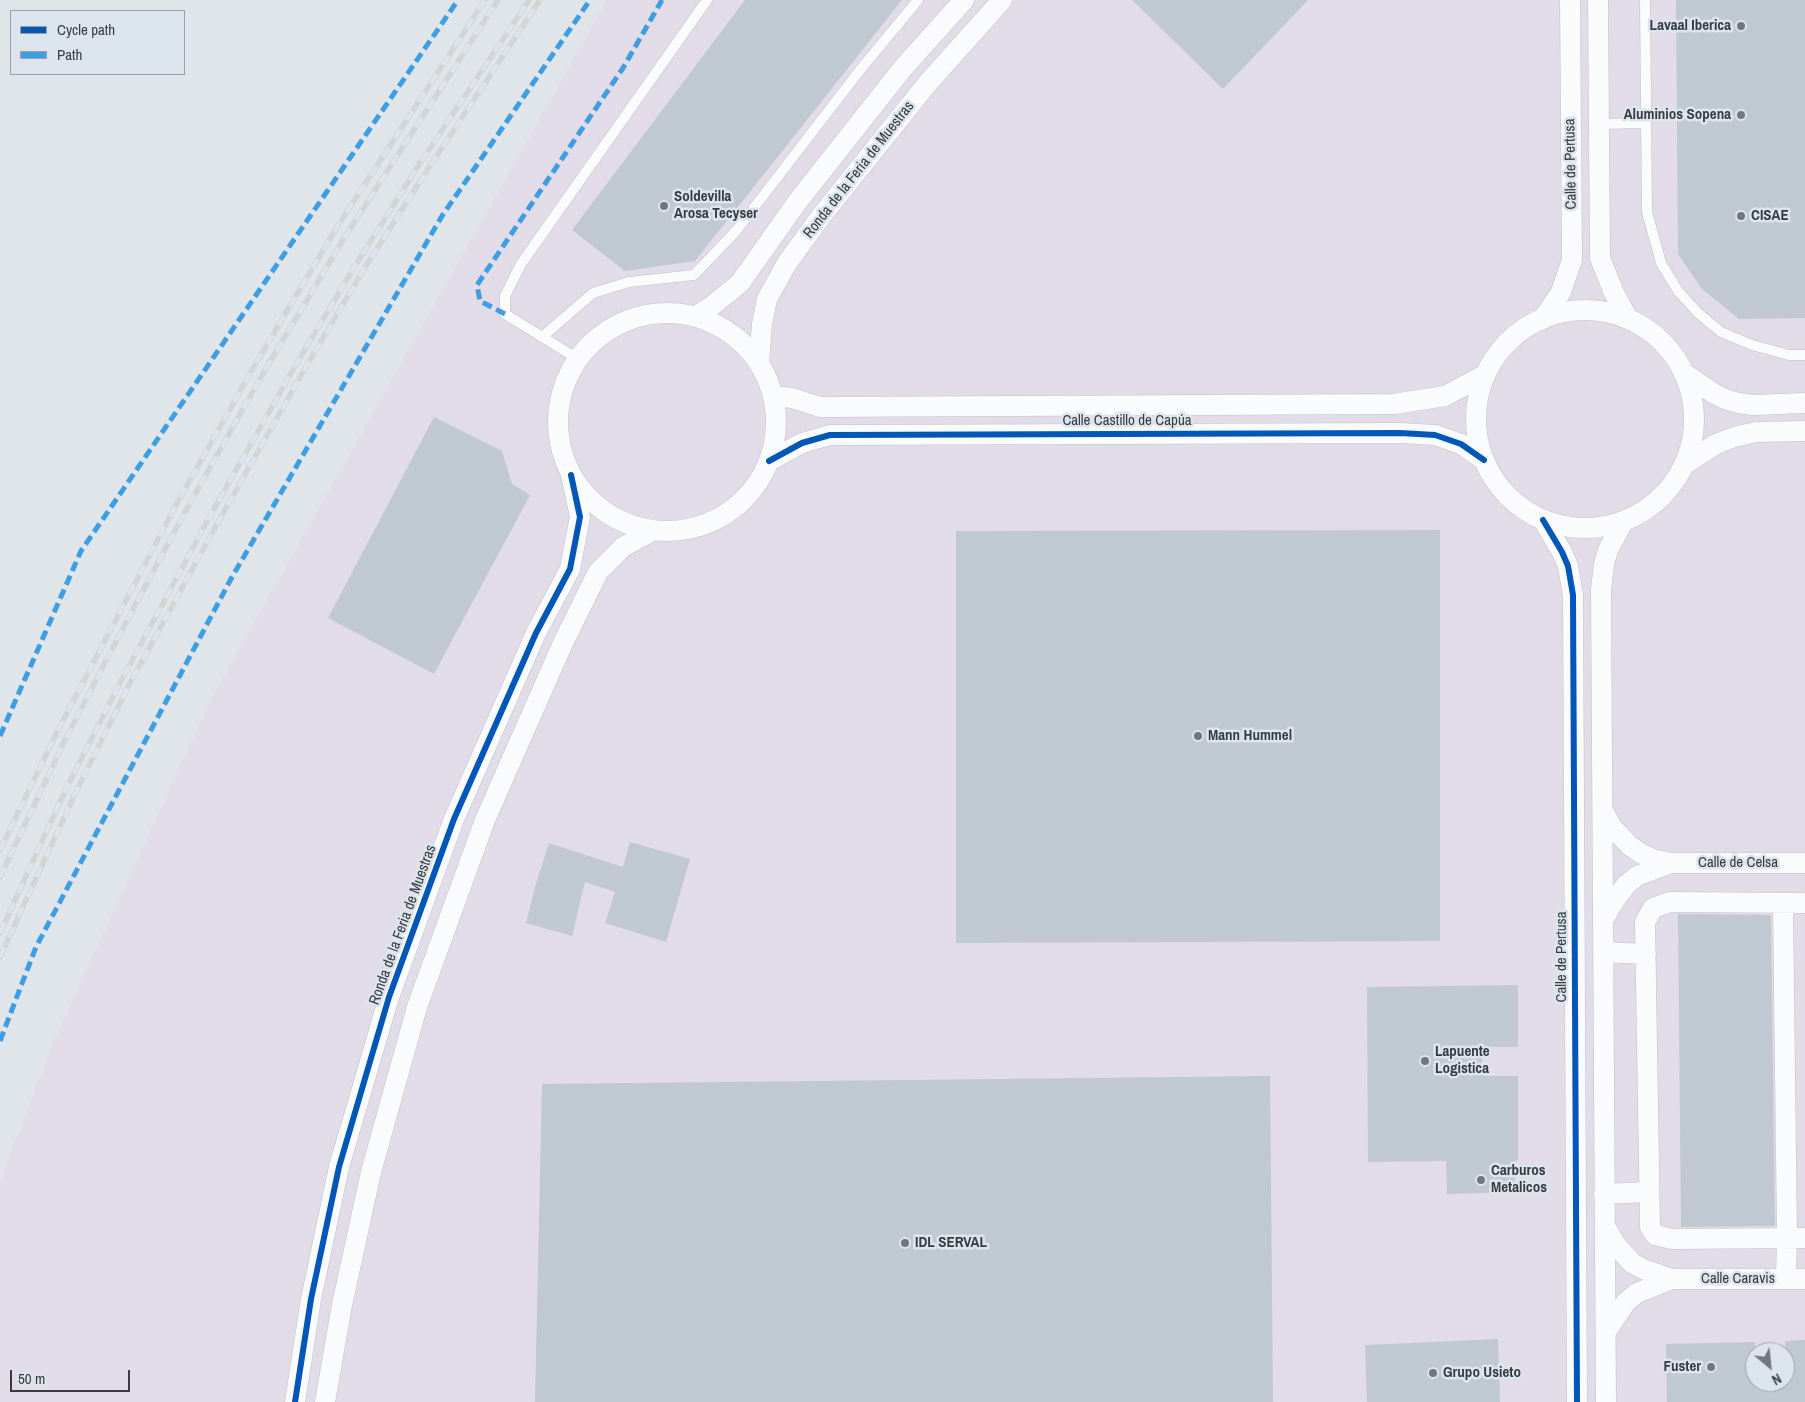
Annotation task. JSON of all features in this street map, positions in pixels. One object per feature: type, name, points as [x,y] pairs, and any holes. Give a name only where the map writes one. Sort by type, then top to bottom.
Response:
[{"type":"street","name":"Ronda de la Feria de Muestras","points":[[695,317],[740,283],[798,201],[890,84],[964,0]]},
{"type":"street","name":"Ronda de la Feria de Muestras","points":[[759,363],[762,324],[767,299],[787,263],[822,215],[927,84],[1002,0]]},
{"type":"street","name":"Calle de Pertusa","points":[[1542,320],[1561,292],[1572,260],[1570,0]]},
{"type":"street","name":"Calle de Pertusa","points":[[1598,0],[1600,258],[1614,293],[1628,319]]},
{"type":"street","points":[[1570,311],[1599,311],[1628,319],[1651,332],[1664,344],[1670,350],[1684,373],[1693,402],[1694,434],[1685,464],[1670,488],[1648,508],[1623,522],[1596,528],[1569,528],[1542,520],[1518,503],[1497,483],[1484,460],[1476,432],[1477,402],[1486,374],[1506,345],[1519,333],[1542,320],[1570,311]]},
{"type":"street","name":"Ronda de la Feria de Muestras","points":[[295,1402],[311,1299],[339,1168],[389,997],[454,819],[536,633],[570,569],[580,516],[571,475],[560,446],[558,416],[564,386],[578,359],[596,340],[618,325],[643,316],[669,313],[695,317],[720,327],[742,342],[759,363],[773,396],[776,423],[769,461],[755,487],[735,508],[710,523],[682,530],[652,531],[620,521],[592,502],[571,475]]},
{"type":"street","points":[[1684,373],[1713,393],[1738,403],[1753,405],[1805,403]]},
{"type":"street","name":"Calle Castillo de Capúa","points":[[773,396],[792,398],[820,407],[1394,404],[1446,396],[1486,374]]},
{"type":"street","points":[[1685,464],[1702,452],[1734,437],[1756,432],[1805,430]]},
{"type":"street","name":"Calle Castillo de Capúa","points":[[769,461],[802,443],[830,435],[1370,433],[1436,434],[1461,444],[1484,460]]},
{"type":"street","name":"Calle de Pertusa","points":[[1542,520],[1562,552],[1568,566],[1573,595],[1577,1402]]},
{"type":"street","points":[[1606,1402],[1602,578],[1608,550],[1623,522]]},
{"type":"street","name":"Ronda de la Feria de Muestras","points":[[325,1402],[342,1305],[376,1154],[417,1007],[485,820],[563,643],[598,572],[623,547],[652,531]]},
{"type":"street","name":"Calle de Celsa","points":[[1603,811],[1612,827],[1629,845],[1647,856],[1671,863],[1805,862]]},
{"type":"street","name":"Calle de Celsa","points":[[1603,920],[1614,900],[1626,885],[1637,876],[1671,863]]},
{"type":"street","points":[[1796,1238],[1672,1239],[1655,1235],[1650,1227],[1645,922],[1653,908],[1670,902],[1805,903]]},
{"type":"street","points":[[1784,903],[1796,1279]]},
{"type":"street","points":[[1603,952],[1646,954]]},
{"type":"street","points":[[1604,1194],[1649,1192]]},
{"type":"street","name":"Calle Caravis","points":[[1606,1228],[1616,1245],[1632,1263],[1650,1272],[1672,1279],[1796,1279]]},
{"type":"street","name":"Calle Caravis","points":[[1606,1332],[1626,1302],[1637,1293],[1672,1279]]},
{"type":"lane","points":[[578,359],[505,314],[505,296],[521,264],[707,0]]},
{"type":"lane","points":[[542,337],[593,293],[628,282],[694,275],[736,231],[860,70],[918,0]]},
{"type":"lane","points":[[1645,0],[1647,212],[1661,264],[1678,291],[1698,314],[1721,332],[1752,345],[1789,355],[1805,355]]},
{"type":"lane","points":[[1599,124],[1646,123]]},
{"type":"shaded area","points":[[607,0],[1805,0],[1805,1402],[0,1402],[0,1181],[53,1043],[211,699]]},
{"type":"building","points":[[745,0],[902,0],[695,261],[625,271],[572,230]]},
{"type":"building","points":[[1132,0],[1308,0],[1223,89]]},
{"type":"building","points":[[1676,0],[1805,0],[1805,318],[1739,319],[1702,289],[1678,254]]},
{"type":"building","points":[[434,417],[502,451],[512,484],[530,495],[434,674],[328,618]]},
{"type":"building","name":"Mann Hummel","points":[[1440,530],[1440,941],[956,943],[956,531]]},
{"type":"building","points":[[630,842],[690,859],[666,942],[605,923],[615,892],[585,882],[572,936],[526,923],[549,843],[623,867]]},
{"type":"building","points":[[1678,914],[1771,915],[1775,1226],[1681,1227]]},
{"type":"building","name":"Lapuente Logistica","points":[[1518,985],[1518,1047],[1482,1047],[1482,1076],[1518,1076],[1518,1160],[1515,1161],[1515,1192],[1447,1194],[1446,1161],[1368,1162],[1367,987]]},
{"type":"building","name":"IDL SERVAL","points":[[1270,1076],[1273,1402],[535,1402],[542,1084]]},
{"type":"building","name":"Grupo Usieto","points":[[1498,1339],[1500,1402],[1367,1402],[1365,1345]]},
{"type":"building","name":"Fuster","points":[[1805,1340],[1805,1402],[1667,1402],[1666,1344],[1745,1342],[1745,1392],[1795,1392],[1795,1342],[1785,1341]]},
{"type":"railway","points":[[0,850],[56,734],[177,503],[256,363],[337,227],[485,0]]},
{"type":"railway","points":[[0,877],[66,738],[123,628],[185,512],[265,370],[346,235],[498,0]]},
{"type":"railway","points":[[0,933],[66,789],[121,681],[210,516],[298,361],[355,266],[418,166],[529,0]]},
{"type":"railway","points":[[0,957],[74,796],[130,683],[217,524],[364,269],[540,0]]},
{"type":"marked path","points":[[0,736],[81,551],[458,0]]},
{"type":"marked path","points":[[0,1041],[36,947],[232,577],[442,216],[590,0]]},
{"type":"marked path","points":[[505,314],[480,301],[477,285],[623,68],[662,0]]},
{"type":"cycle path","points":[[769,461],[802,443],[830,435],[1400,433],[1435,435],[1461,444],[1484,460]]},
{"type":"cycle path","points":[[295,1402],[311,1299],[339,1167],[389,997],[454,819],[536,633],[570,569],[580,517],[571,475]]},
{"type":"cycle path","points":[[1543,520],[1568,566],[1573,595],[1577,1402]]},
{"type":"place","name":"Lavaal Iberica","points":[[1741,26]]},
{"type":"place","name":"Aluminios Sopena","points":[[1741,115]]},
{"type":"place","name":"Soldevilla Arosa Tecyser","points":[[664,206]]},
{"type":"place","name":"CISAE","points":[[1741,216]]},
{"type":"place","name":"Mann Hummel","points":[[1198,736]]},
{"type":"place","name":"Lapuente Logistica","points":[[1425,1061]]},
{"type":"place","name":"Carburos Metalicos","points":[[1481,1180]]},
{"type":"place","name":"IDL SERVAL","points":[[905,1243]]},
{"type":"place","name":"Fuster","points":[[1711,1367]]},
{"type":"place","name":"Grupo Usieto","points":[[1433,1373]]}]
